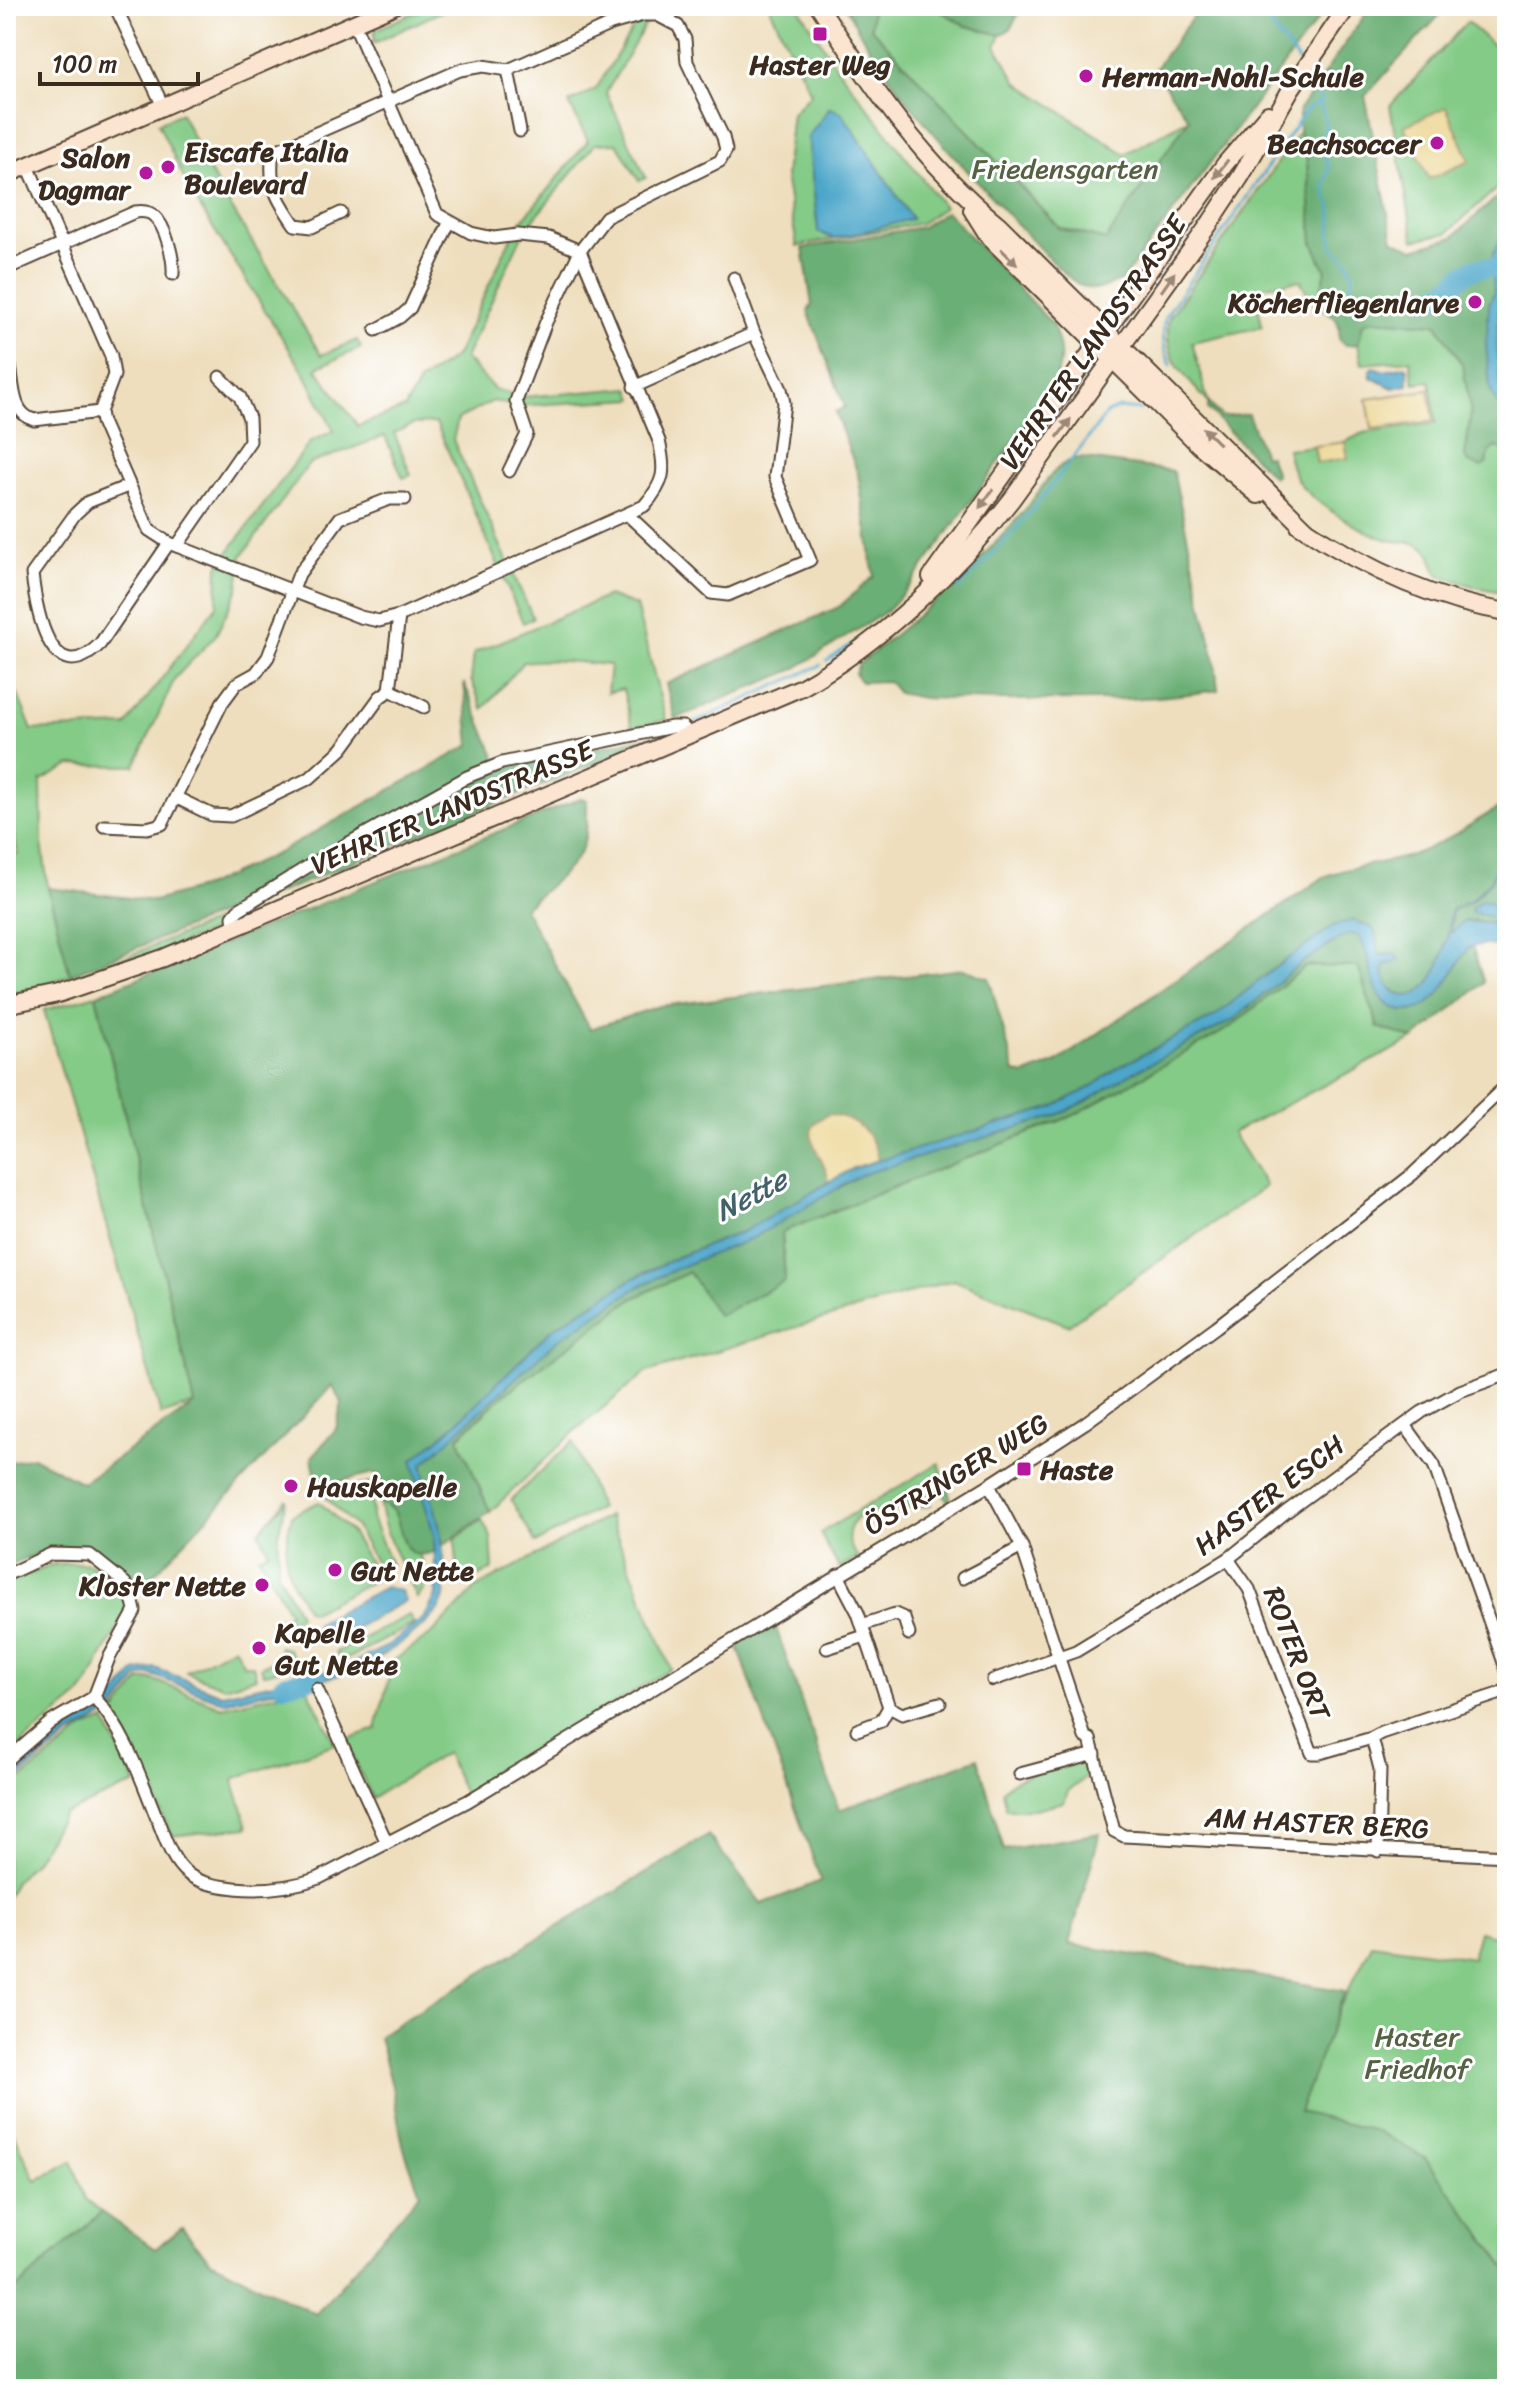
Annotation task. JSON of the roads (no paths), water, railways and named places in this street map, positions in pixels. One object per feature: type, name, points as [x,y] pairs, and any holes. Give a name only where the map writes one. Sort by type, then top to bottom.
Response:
[{"type":"main road","points":[[6,175],[393,6]]},
{"type":"main road","points":[[819,6],[891,111],[962,195],[989,237],[1118,353],[1199,445],[1272,507],[1362,562],[1455,600],[1507,612]]},
{"type":"main road","name":"VEHRTER LANDSTRASSE","points":[[6,1005],[58,994],[116,976],[234,927],[802,687],[861,649],[987,532],[1118,353],[1241,176],[1291,89],[1348,6]]},
{"type":"main road","name":"VEHRTER LANDSTRASSE","points":[[912,604],[1225,164],[1291,89]]},
{"type":"street","points":[[115,6],[163,106]]},
{"type":"street","points":[[668,18],[679,6]]},
{"type":"street","points":[[341,213],[312,227],[295,225],[274,195],[273,152],[460,70],[483,66],[508,70],[611,24],[643,15],[668,18],[678,26],[685,39],[687,62],[723,137],[726,150],[720,161],[606,217],[580,251],[546,322],[516,401],[527,434],[509,471]]},
{"type":"street","points":[[28,166],[111,356],[114,375],[100,412],[128,486],[149,530],[173,544],[360,617],[379,621],[399,616],[644,506],[662,482],[664,465],[659,441],[580,251],[549,238],[518,235],[494,238],[471,233],[437,214],[354,23]]},
{"type":"street","points":[[508,70],[520,131]]},
{"type":"street","points":[[6,269],[135,212],[146,211],[159,222],[174,259],[173,274]]},
{"type":"street","points":[[376,330],[410,308],[449,223]]},
{"type":"street","points":[[628,515],[711,593],[728,595],[810,560],[775,477],[784,403],[781,389],[754,333],[734,278]]},
{"type":"street","points":[[634,387],[754,333]]},
{"type":"street","points":[[6,351],[13,368],[16,403],[25,417],[34,420],[100,412]]},
{"type":"street","points":[[128,486],[88,502],[75,514],[32,574],[36,606],[51,649],[64,657],[74,659],[88,655],[100,644],[250,441],[249,418],[240,397],[220,377]]},
{"type":"street","points":[[104,826],[147,828],[162,824],[222,703],[236,684],[256,673],[268,657],[299,574],[340,518],[389,499],[405,499]]},
{"type":"street","points":[[177,798],[212,815],[231,816],[310,778],[342,749],[380,697],[390,690],[399,616]]},
{"type":"street","points":[[390,690],[424,707]]},
{"type":"street","name":"VEHRTER LANDSTRASSE","points":[[234,927],[233,916],[249,903],[467,777],[502,763],[672,727],[683,727],[690,735]]},
{"type":"street","name":"ÖSTRINGER WEG","points":[[97,1700],[115,1725],[169,1847],[181,1867],[209,1884],[250,1889],[301,1884],[319,1878],[468,1801],[989,1485],[1085,1423],[1216,1327],[1413,1174],[1507,1085]]},
{"type":"street","name":"HASTER ESCH","points":[[993,1680],[1026,1666],[1061,1658],[1228,1559],[1422,1412],[1460,1391],[1507,1374]]},
{"type":"street","points":[[1405,1425],[1434,1465],[1507,1671]]},
{"type":"street","points":[[989,1485],[1022,1547],[1085,1737],[1090,1739],[1095,1754],[1020,1774]]},
{"type":"street","points":[[963,1578],[1022,1547]]},
{"type":"street","points":[[6,1575],[51,1554],[90,1555],[125,1583],[135,1611],[109,1658],[97,1700],[51,1722],[6,1761]]},
{"type":"street","name":"ROTER ORT","points":[[1228,1559],[1249,1589],[1312,1753],[1372,1738],[1507,1689]]},
{"type":"street","points":[[838,1575],[864,1630],[889,1707],[902,1714],[940,1703]]},
{"type":"street","points":[[827,1648],[895,1614],[904,1618],[909,1634]]},
{"type":"street","points":[[317,1689],[387,1843]]},
{"type":"street","points":[[857,1730],[881,1721],[889,1707]]},
{"type":"street","points":[[1372,1738],[1380,1769],[1378,1851]]},
{"type":"street","name":"AM HASTER BERG","points":[[1095,1754],[1114,1831],[1124,1836],[1507,1856]]},
{"type":"water","points":[[830,107],[842,113],[912,219],[835,239],[818,232],[808,137]]},
{"type":"water","points":[[1507,226],[1507,249],[1502,265],[1506,282],[1499,307],[1497,345],[1500,386],[1507,399],[1507,411],[1498,405],[1490,389],[1486,343],[1489,305],[1494,292],[1492,257]]},
{"type":"water","points":[[1405,366],[1408,369],[1408,385],[1393,388],[1371,377],[1370,370],[1374,367],[1385,371]]},
{"type":"water","points":[[1507,843],[1491,881],[1471,902],[1452,910],[1451,933],[1464,921],[1507,925],[1507,949],[1482,945],[1468,948],[1443,988],[1427,1005],[1405,1011],[1385,1001],[1374,983],[1359,936],[1351,934],[1303,962],[1233,1020],[1128,1075],[1085,1102],[1053,1117],[861,1175],[751,1239],[640,1286],[556,1341],[422,1465],[442,1540],[445,1594],[437,1611],[420,1628],[384,1654],[356,1669],[325,1679],[324,1672],[346,1666],[386,1647],[425,1617],[436,1596],[434,1535],[412,1460],[449,1430],[553,1328],[634,1278],[744,1231],[854,1168],[1053,1107],[1091,1087],[1117,1068],[1214,1017],[1333,926],[1353,920],[1371,927],[1375,932],[1379,955],[1394,954],[1399,959],[1384,965],[1388,985],[1405,996],[1419,992],[1439,966],[1451,910],[1470,901],[1490,881]]},
{"type":"water","points":[[1483,900],[1505,907],[1507,913],[1498,919],[1471,912],[1472,907]]},
{"type":"water","points":[[385,1587],[401,1591],[405,1601],[326,1644],[320,1642],[315,1631],[317,1623]]},
{"type":"water","points":[[155,1668],[222,1694],[307,1676],[309,1682],[224,1702],[150,1674],[138,1678],[113,1711],[107,1705],[135,1672]]},
{"type":"water","points":[[101,1711],[105,1716],[69,1736],[6,1787],[6,1777],[65,1730]]},
{"type":"waterway","points":[[1256,6],[1298,61]]},
{"type":"waterway","points":[[1316,86],[1325,121],[1324,154],[1329,168],[1325,192],[1332,208],[1331,236],[1333,247],[1347,260],[1353,274],[1350,289],[1354,299],[1358,303],[1378,303],[1428,298]]},
{"type":"waterway","points":[[1171,365],[1164,342],[1165,317],[1307,109],[1320,102]]},
{"type":"waterway","points":[[1428,298],[1444,292],[1470,271],[1497,267]]},
{"type":"waterway","points":[[959,588],[1018,526],[1107,413],[1119,408],[1140,410]]},
{"type":"waterway","points":[[827,661],[855,642]]},
{"type":"waterway","points":[[696,722],[821,665]]},
{"type":"waterway","name":"Nette","points":[[283,1685],[316,1677]]},
{"type":"place","name":"Haster Weg","points":[[820,34]]},
{"type":"place","name":"Herman-Nohl-Schule","points":[[1086,76]]},
{"type":"place","name":"Beachsoccer","points":[[1437,143]]},
{"type":"place","name":"Eiscafe Italia Boulevard","points":[[168,167]]},
{"type":"place","name":"Salon Dagmar","points":[[146,173]]},
{"type":"place","name":"Köcherfliegenlarve","points":[[1475,302]]},
{"type":"place","name":"Haste","points":[[1024,1469]]},
{"type":"place","name":"Hauskapelle","points":[[291,1486]]},
{"type":"place","name":"Gut Nette","points":[[335,1570]]},
{"type":"place","name":"Kloster Nette","points":[[262,1585]]},
{"type":"place","name":"Kapelle Gut Nette","points":[[259,1648]]},
{"type":"park label","name":"Friedensgarten","points":[[1065,168]]},
{"type":"park label","name":"Haster Friedhof","points":[[1417,2052]]}]
